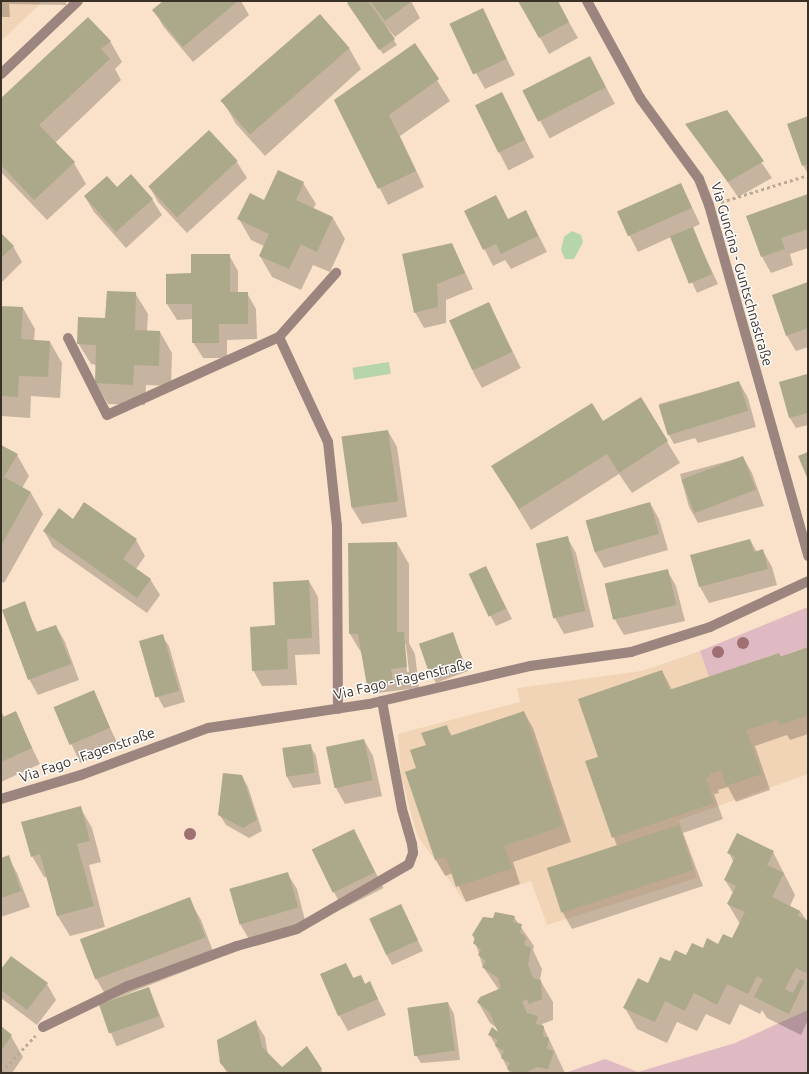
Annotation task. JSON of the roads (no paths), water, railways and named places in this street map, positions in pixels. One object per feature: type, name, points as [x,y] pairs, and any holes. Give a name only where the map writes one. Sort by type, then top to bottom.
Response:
[{"type":"street","points":[[1,74],[78,1]]},
{"type":"street","name":"Via Guncina - Guntschnastraße","points":[[587,1],[640,98],[699,179],[709,205],[808,556]]},
{"type":"street","points":[[68,338],[107,415],[279,337],[336,273]]},
{"type":"street","points":[[279,337],[328,442],[337,526],[338,709]]},
{"type":"street","name":"Via Fago - Fagenstraße","points":[[1,799],[81,775],[208,728],[338,709],[382,701],[530,666],[631,652],[710,627],[808,581]]},
{"type":"street","points":[[43,1027],[128,986],[236,946],[297,929],[409,864],[413,853],[412,844],[402,809],[382,701]]}]
